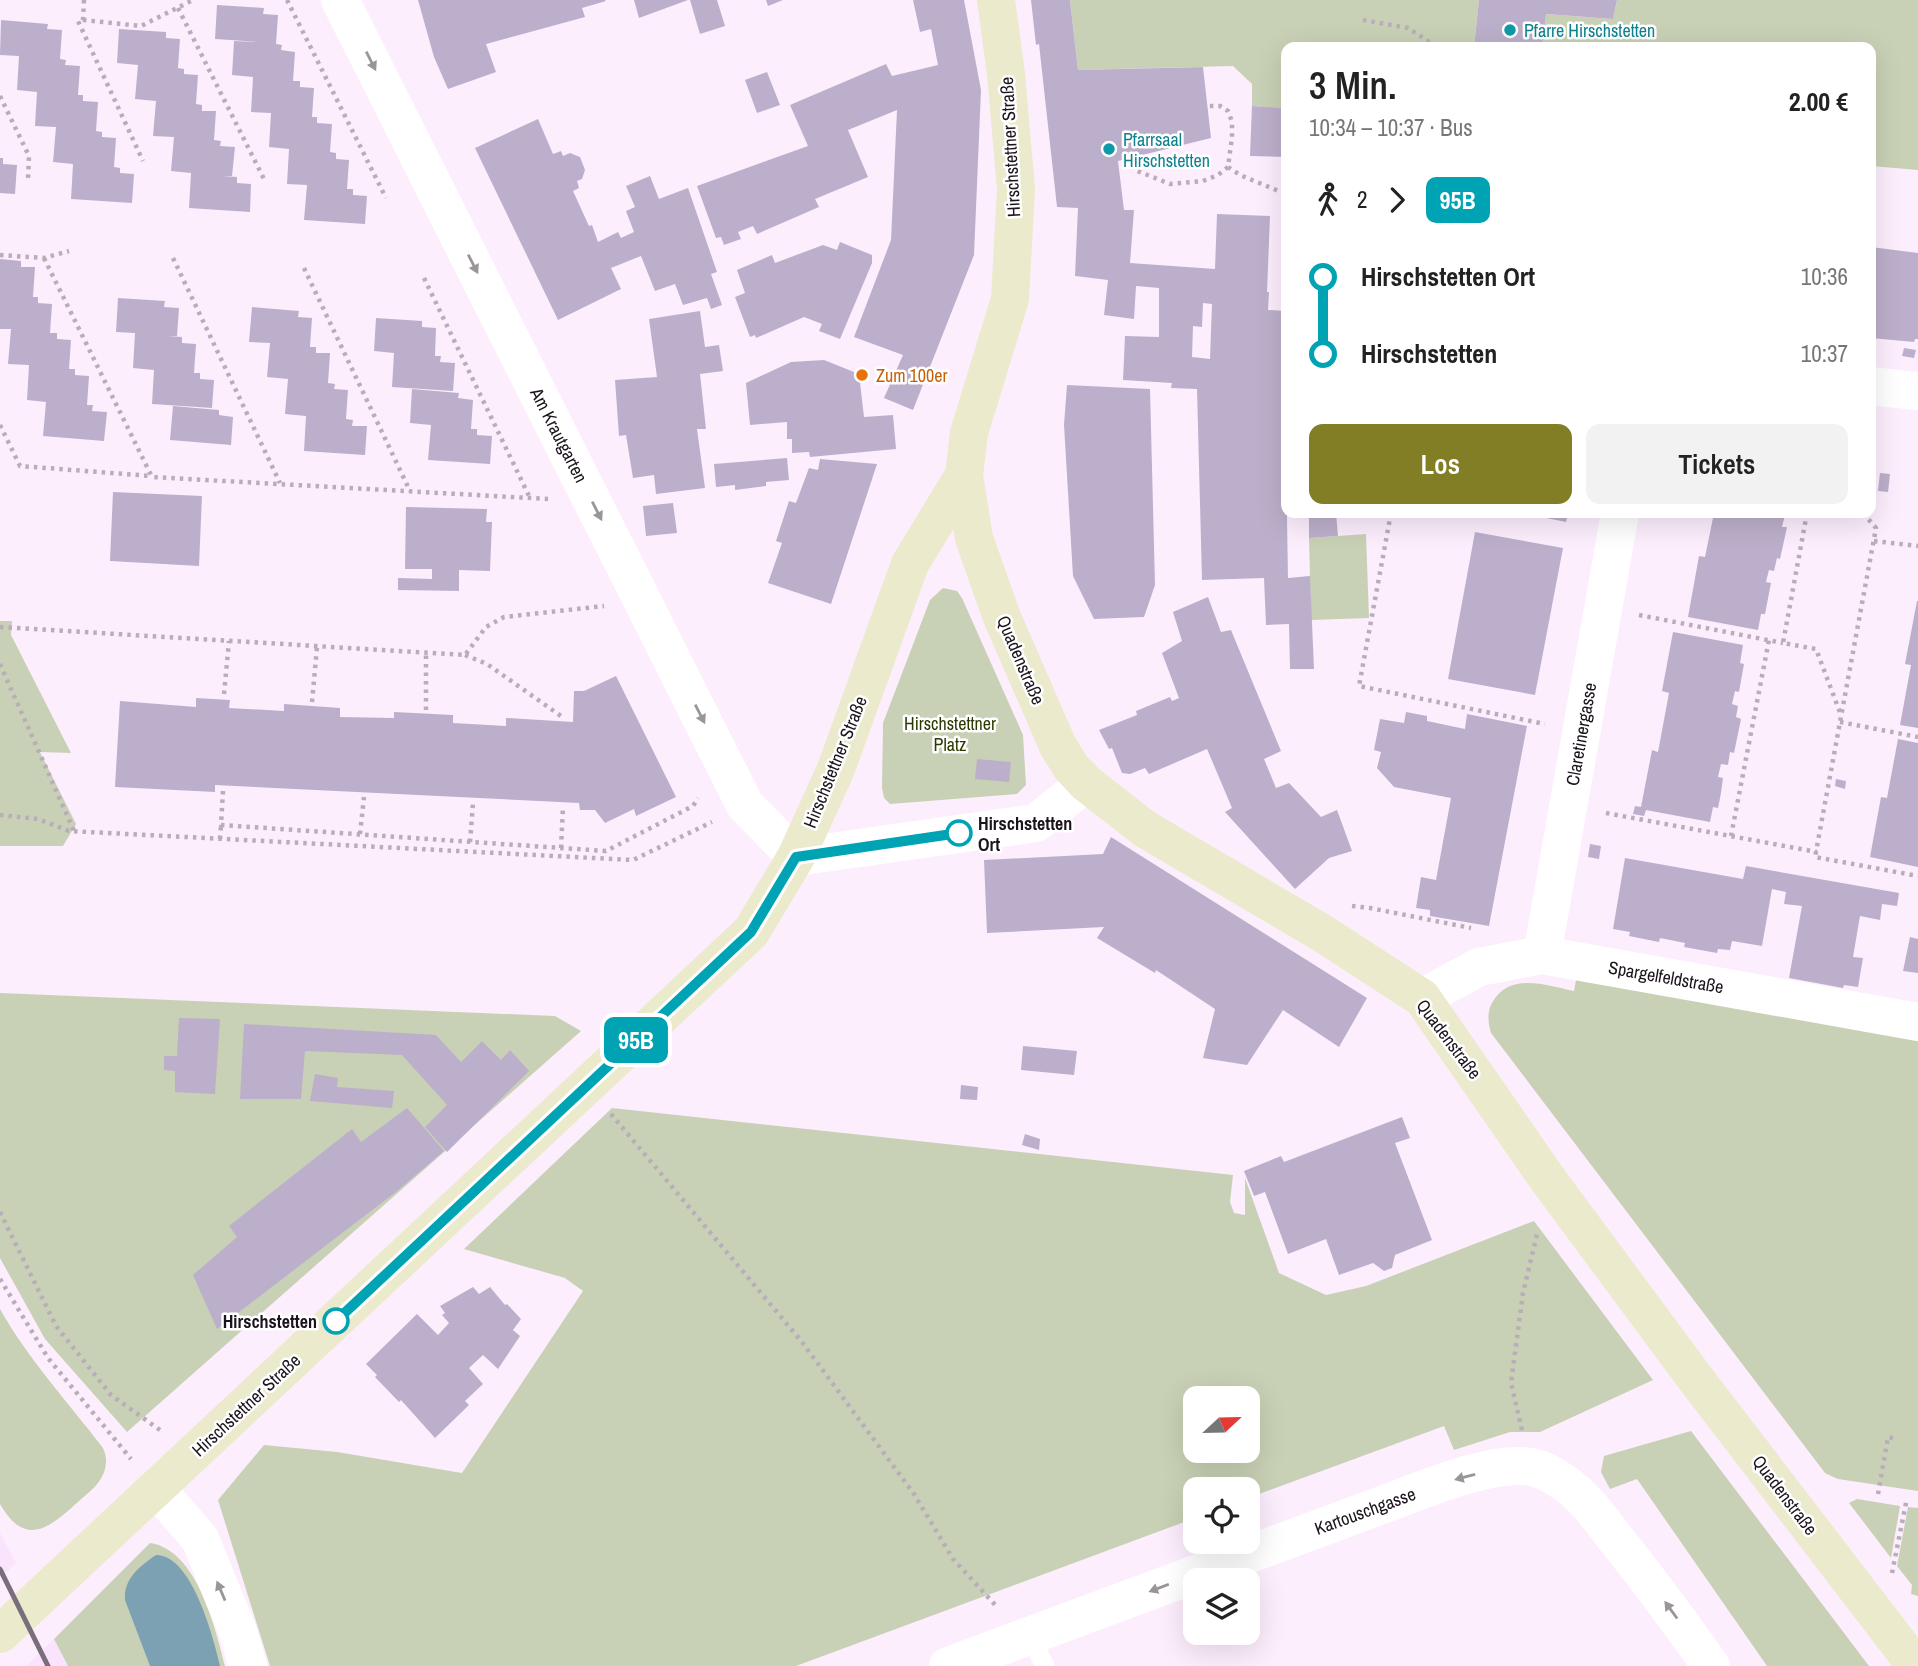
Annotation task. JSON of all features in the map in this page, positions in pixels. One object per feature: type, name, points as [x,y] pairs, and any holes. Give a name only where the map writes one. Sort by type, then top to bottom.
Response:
[{"type":"main road","name":"Hirschstettner Straße","points":[[0,1634],[751,932],[796,857],[836,769],[910,564],[964,475],[970,433],[1010,299],[1012,276],[1016,189],[1006,74],[996,0]]},
{"type":"main road","name":"Quadenstraße","points":[[964,475],[974,538],[1001,615],[1058,746],[1071,767],[1086,783],[1145,829],[1322,933],[1422,998],[1549,1181],[1698,1382],[1916,1666]]},
{"type":"street","name":"Am Krautgarten","points":[[341,0],[746,805],[796,857]]},
{"type":"street","points":[[1876,387],[1918,391]]},
{"type":"street","name":"Claretinergasse","points":[[1542,955],[1619,518]]},
{"type":"street","points":[[796,857],[1036,823],[1086,783]]},
{"type":"street","name":"Spargelfeldstraße","points":[[1422,998],[1479,967],[1542,955],[1918,1022]]},
{"type":"street","name":"Kartouschgasse","points":[[947,1666],[1038,1651],[1452,1480],[1486,1471],[1532,1467],[1557,1478],[1578,1494],[1641,1570],[1711,1666]]},
{"type":"street","points":[[156,1488],[200,1539],[237,1629],[248,1666]]},
{"type":"path","points":[[83,20],[84,0]]},
{"type":"path","points":[[143,162],[78,21],[141,26],[193,0]]},
{"type":"path","points":[[286,0],[386,198]]},
{"type":"path","points":[[178,8],[265,181]]},
{"type":"path","points":[[1363,20],[1408,28],[1429,42]]},
{"type":"path","points":[[0,96],[29,156],[28,179]]},
{"type":"path","points":[[1125,160],[1135,170],[1170,184],[1203,181],[1218,175],[1228,167],[1232,122],[1228,111],[1220,106],[1207,106]]},
{"type":"path","points":[[1228,167],[1240,175],[1281,192]]},
{"type":"path","points":[[0,255],[44,258],[69,251]]},
{"type":"path","points":[[44,258],[152,477]]},
{"type":"path","points":[[173,258],[280,483]]},
{"type":"path","points":[[304,268],[410,491]]},
{"type":"path","points":[[424,278],[531,498]]},
{"type":"path","points":[[0,425],[20,466],[152,477],[552,499]]},
{"type":"path","points":[[1390,518],[1359,686],[1558,726]]},
{"type":"path","points":[[1783,643],[1806,518]]},
{"type":"path","points":[[1867,518],[1876,528],[1874,541],[1815,857],[1918,876]]},
{"type":"path","points":[[1874,541],[1918,546]]},
{"type":"path","points":[[465,656],[486,627],[503,617],[615,604]]},
{"type":"path","points":[[1628,613],[1816,649],[1842,716]]},
{"type":"path","points":[[0,627],[465,656],[488,664],[561,716]]},
{"type":"path","points":[[1731,836],[1769,640]]},
{"type":"path","points":[[224,694],[229,642]]},
{"type":"path","points":[[312,702],[317,647]]},
{"type":"path","points":[[426,653],[426,710]]},
{"type":"path","points":[[0,664],[74,831]]},
{"type":"path","points":[[1840,722],[1918,737]]},
{"type":"path","points":[[221,825],[606,851],[693,806],[704,788]]},
{"type":"path","points":[[220,839],[223,791]]},
{"type":"path","points":[[360,834],[364,797]]},
{"type":"path","points":[[470,842],[473,803]]},
{"type":"path","points":[[0,815],[38,819],[74,831],[634,860],[746,805]]},
{"type":"path","points":[[561,848],[563,807]]},
{"type":"path","points":[[1604,813],[1817,852]]},
{"type":"path","points":[[1344,906],[1370,908],[1472,928]]},
{"type":"path","points":[[588,1086],[802,1342],[914,1494],[953,1559],[1038,1651]]},
{"type":"path","points":[[0,1212],[56,1326],[111,1395],[160,1430]]},
{"type":"path","points":[[1523,1431],[1511,1383],[1523,1293],[1540,1222]]},
{"type":"path","points":[[0,1279],[48,1358],[95,1418],[156,1488]]},
{"type":"path","points":[[1878,1494],[1888,1437],[1897,1439]]},
{"type":"path","points":[[1892,1573],[1907,1498]]},
{"type":"shaded area","points":[[0,1533],[16,1563],[0,1578]]},
{"type":"shaded area","points":[[54,1639],[68,1666],[26,1666]]},
{"type":"green space","points":[[1070,0],[1479,0],[1475,42],[1281,42],[1281,108],[1252,106],[1252,84],[1233,66],[1078,70]]},
{"type":"green space","points":[[1617,0],[1918,0],[1918,170],[1876,166],[1876,42],[1543,42],[1546,14],[1613,19]]},
{"type":"green space","points":[[1366,534],[1369,618],[1311,620],[1309,538]]},
{"type":"green space","name":"Hirschstettner Platz","points":[[943,588],[957,591],[962,598],[1023,735],[1026,785],[1017,794],[890,804],[884,798],[882,788],[883,723],[930,600]]},
{"type":"green space","points":[[0,621],[12,621],[11,635],[71,753],[40,752],[76,824],[63,846],[0,846]]},
{"type":"green space","points":[[1576,980],[1918,1038],[1918,1491],[1838,1479],[1825,1473],[1491,1033],[1489,1010],[1503,990],[1512,985],[1532,983],[1574,991]]},
{"type":"green space","points":[[0,993],[555,1016],[581,1031],[127,1432],[45,1339],[0,1258]]},
{"type":"green space","points":[[612,1108],[1233,1175],[1230,1202],[1234,1213],[1245,1215],[1245,1178],[1279,1273],[1326,1295],[1366,1286],[1534,1221],[1653,1380],[1540,1432],[1510,1432],[1454,1450],[1444,1426],[1260,1494],[1260,1477],[1183,1477],[1183,1522],[796,1666],[270,1666],[218,1500],[264,1445],[337,1452],[462,1473],[583,1291],[565,1278],[464,1249]]},
{"type":"green space","points":[[0,1309],[23,1345],[103,1448],[105,1456],[103,1474],[94,1487],[58,1519],[38,1529],[29,1530],[19,1526],[0,1504]]},
{"type":"green space","points":[[1691,1431],[1869,1666],[1767,1666],[1637,1479],[1610,1489],[1601,1472],[1604,1456]]},
{"type":"green space","points":[[1857,1499],[1900,1506],[1891,1558],[1849,1503]]},
{"type":"green space","points":[[1908,1507],[1918,1508],[1918,1596],[1911,1594],[1912,1585],[1897,1566]]},
{"type":"green space","points":[[150,1543],[166,1549],[180,1560],[192,1575],[216,1631],[225,1666],[68,1666],[54,1639]]},
{"type":"water","points":[[156,1555],[169,1559],[190,1582],[206,1618],[220,1666],[150,1666],[125,1600],[125,1592],[134,1574]]},
{"type":"building","points":[[418,0],[606,1],[582,8],[585,17],[486,44],[496,72],[448,89],[434,57]]},
{"type":"building","points":[[634,0],[688,0],[639,18]]},
{"type":"building","points":[[690,0],[717,0],[725,26],[700,34]]},
{"type":"building","points":[[766,0],[783,0],[768,6]]},
{"type":"building","points":[[913,0],[964,0],[981,90],[974,255],[913,410],[884,398],[903,355],[854,337],[891,240],[897,110],[848,130],[868,177],[815,199],[819,207],[757,234],[753,226],[738,232],[741,239],[724,245],[721,237],[716,238],[697,186],[808,146],[790,105],[886,64],[892,76],[938,65],[931,29],[920,32]]},
{"type":"building","points":[[1031,0],[1070,0],[1078,70],[1203,67],[1211,138],[1118,161],[1124,210],[1134,210],[1130,263],[1215,269],[1217,214],[1270,216],[1268,310],[1281,311],[1281,518],[1287,518],[1288,578],[1310,576],[1314,669],[1290,669],[1289,624],[1266,625],[1264,578],[1202,580],[1197,389],[1171,388],[1172,383],[1123,380],[1125,336],[1159,337],[1159,288],[1136,286],[1134,319],[1104,315],[1108,280],[1075,276],[1078,208],[1057,207],[1039,44],[1036,45]],"holes":[[[1203,303],[1212,304],[1210,359],[1192,357],[1193,326],[1202,327]]]},
{"type":"building","points":[[1479,0],[1617,0],[1613,19],[1546,14],[1543,42],[1475,42]]},
{"type":"building","points":[[217,5],[264,8],[263,14],[278,15],[276,44],[282,45],[281,50],[295,52],[293,81],[300,81],[300,87],[314,88],[312,117],[317,117],[317,123],[332,124],[330,152],[336,153],[336,159],[349,160],[347,189],[353,189],[353,195],[367,196],[365,224],[304,220],[307,185],[287,184],[289,149],[269,147],[271,113],[251,112],[253,77],[232,75],[234,41],[258,42],[215,39]]},
{"type":"building","points":[[1,20],[48,24],[47,29],[62,30],[60,59],[66,60],[65,65],[80,66],[78,95],[83,95],[83,101],[98,102],[96,131],[102,132],[102,137],[116,138],[114,167],[120,168],[120,173],[134,174],[132,203],[71,199],[73,164],[53,162],[56,127],[35,126],[37,92],[17,90],[19,56],[0,55]]},
{"type":"building","points":[[119,29],[166,32],[166,38],[180,39],[178,68],[184,69],[184,74],[198,75],[196,104],[202,105],[202,111],[216,111],[214,140],[221,141],[220,146],[235,147],[232,176],[223,176],[237,177],[237,183],[251,184],[250,212],[189,208],[191,173],[171,171],[174,137],[153,136],[156,101],[135,99],[138,65],[117,63]]},
{"type":"building","points":[[767,72],[780,105],[757,113],[745,80]]},
{"type":"building","points":[[1252,106],[1281,108],[1281,157],[1250,156]]},
{"type":"building","points":[[538,119],[553,154],[561,151],[563,156],[570,153],[580,157],[585,170],[582,179],[577,181],[579,188],[573,191],[598,242],[618,232],[621,238],[634,232],[626,211],[635,207],[626,186],[650,176],[659,199],[688,188],[717,272],[711,274],[722,305],[711,309],[707,298],[683,305],[675,284],[655,291],[641,256],[611,268],[621,289],[558,320],[475,148]]},
{"type":"building","points":[[0,158],[3,158],[3,164],[17,165],[15,194],[0,193]]},
{"type":"building","points":[[840,242],[872,255],[872,263],[840,339],[819,331],[822,324],[804,317],[756,338],[755,335],[750,337],[735,297],[745,293],[737,270],[772,255],[775,263],[823,245],[837,250]]},
{"type":"building","points":[[1876,248],[1918,253],[1918,339],[1914,342],[1876,338]]},
{"type":"building","points":[[0,259],[21,261],[21,267],[35,267],[33,297],[38,297],[38,303],[52,304],[50,333],[57,333],[57,339],[71,340],[69,369],[75,369],[75,375],[89,376],[87,405],[93,405],[92,411],[107,412],[104,441],[43,436],[46,402],[27,400],[29,365],[8,364],[11,329],[0,329]]},
{"type":"building","points":[[118,298],[165,301],[164,307],[179,308],[177,336],[168,336],[182,337],[182,343],[196,344],[194,373],[200,373],[200,379],[214,380],[212,408],[152,404],[154,370],[133,368],[135,333],[116,332]]},
{"type":"building","points":[[252,307],[299,311],[298,317],[312,318],[310,347],[316,347],[316,353],[330,353],[328,383],[335,384],[334,389],[348,390],[346,419],[353,420],[352,426],[367,426],[365,455],[304,451],[306,416],[285,414],[288,379],[267,377],[270,343],[249,342]]},
{"type":"building","points":[[700,311],[705,347],[719,345],[723,371],[700,374],[706,429],[697,429],[705,488],[656,494],[654,475],[633,478],[626,435],[619,436],[615,380],[657,377],[649,319]]},
{"type":"building","points":[[376,318],[422,321],[422,327],[436,328],[435,356],[441,356],[440,362],[455,363],[453,391],[392,387],[394,353],[374,351]]},
{"type":"building","points":[[1904,348],[1916,350],[1914,358],[1902,356]]},
{"type":"building","points":[[824,360],[859,374],[864,417],[893,415],[896,449],[810,457],[809,452],[792,453],[792,439],[787,439],[787,422],[750,425],[746,383],[791,362]]},
{"type":"building","points":[[1067,385],[1150,389],[1155,585],[1144,617],[1094,619],[1073,576],[1064,425]]},
{"type":"building","points":[[412,389],[459,393],[458,398],[473,400],[471,429],[477,429],[477,435],[492,436],[490,464],[428,460],[431,425],[410,423]]},
{"type":"building","points":[[173,406],[219,410],[219,415],[233,417],[231,445],[170,440]]},
{"type":"building","points":[[787,458],[789,480],[766,482],[766,486],[735,490],[735,485],[716,487],[714,464]]},
{"type":"building","points":[[820,459],[877,464],[831,604],[768,583],[782,543],[776,541],[789,501],[796,503],[809,468],[818,470]]},
{"type":"building","points":[[1880,473],[1890,474],[1888,492],[1878,491]]},
{"type":"building","points":[[113,492],[202,496],[199,566],[110,561]]},
{"type":"building","points":[[673,503],[677,533],[646,536],[643,506]]},
{"type":"building","points":[[406,507],[487,509],[486,522],[492,522],[490,571],[459,570],[459,591],[398,590],[398,578],[432,579],[432,569],[405,569]]},
{"type":"building","points":[[1309,518],[1336,518],[1338,536],[1309,538]]},
{"type":"building","points":[[1546,518],[1567,518],[1566,522]]},
{"type":"building","points":[[1713,518],[1784,518],[1782,527],[1787,527],[1780,559],[1777,558],[1774,571],[1769,570],[1766,582],[1771,583],[1765,614],[1761,614],[1758,630],[1688,617],[1699,556],[1705,557]]},
{"type":"building","points":[[1475,532],[1563,548],[1535,695],[1448,679]]},
{"type":"building","points":[[1208,597],[1221,632],[1231,630],[1281,751],[1264,759],[1276,788],[1289,783],[1321,817],[1337,810],[1352,851],[1329,858],[1295,889],[1225,812],[1232,808],[1207,749],[1149,774],[1145,768],[1130,774],[1122,773],[1112,748],[1109,749],[1099,730],[1137,715],[1136,711],[1170,697],[1172,701],[1179,698],[1162,653],[1182,641],[1173,612]]},
{"type":"building","points":[[1917,601],[1918,728],[1900,725],[1911,665],[1905,664]]},
{"type":"building","points":[[1673,632],[1743,645],[1740,663],[1744,664],[1739,692],[1735,691],[1732,704],[1738,706],[1736,717],[1741,719],[1734,753],[1730,752],[1728,765],[1721,764],[1718,777],[1723,778],[1721,793],[1718,808],[1713,807],[1710,822],[1646,810],[1644,816],[1633,814],[1635,806],[1641,807],[1652,750],[1658,752],[1669,693],[1662,691]]},
{"type":"building","points":[[616,676],[676,797],[636,816],[634,809],[605,823],[595,810],[580,810],[579,803],[215,785],[215,792],[115,787],[120,701],[196,707],[196,698],[230,700],[229,708],[284,711],[284,704],[340,708],[340,717],[394,718],[394,712],[453,715],[453,723],[506,726],[506,718],[573,722],[574,691],[584,691]]},
{"type":"building","points":[[1406,712],[1427,716],[1427,721],[1465,729],[1467,714],[1527,726],[1489,926],[1430,916],[1430,910],[1416,908],[1421,877],[1436,880],[1451,798],[1394,787],[1377,768],[1381,752],[1374,750],[1380,719],[1404,723]]},
{"type":"building","points":[[1898,739],[1918,743],[1918,867],[1870,857],[1881,797],[1887,798]]},
{"type":"building","points":[[977,759],[1011,762],[1009,782],[975,779]]},
{"type":"building","points":[[1836,779],[1846,781],[1845,789],[1835,786]]},
{"type":"building","points":[[1111,837],[1367,998],[1339,1047],[1283,1010],[1247,1065],[1203,1058],[1215,1009],[1156,970],[1155,973],[1097,938],[1104,927],[987,933],[984,860],[1103,854]]},
{"type":"building","points":[[1590,844],[1601,846],[1599,859],[1588,857]]},
{"type":"building","points":[[1625,858],[1743,879],[1746,866],[1899,893],[1897,906],[1882,904],[1880,920],[1860,916],[1853,957],[1863,958],[1858,987],[1844,985],[1843,988],[1789,978],[1802,906],[1784,904],[1786,892],[1772,889],[1762,946],[1732,941],[1730,950],[1718,949],[1717,953],[1684,947],[1685,943],[1660,938],[1659,942],[1629,936],[1630,932],[1613,929]]},
{"type":"building","points":[[1910,937],[1918,939],[1918,973],[1903,971]]},
{"type":"building","points":[[179,1018],[220,1019],[215,1094],[175,1092],[175,1071],[164,1070],[164,1056],[177,1056]]},
{"type":"building","points":[[244,1024],[436,1035],[461,1062],[482,1041],[501,1060],[510,1050],[529,1071],[447,1152],[425,1127],[447,1105],[402,1055],[305,1051],[301,1099],[240,1099]]},
{"type":"building","points":[[1023,1046],[1077,1051],[1074,1075],[1021,1070]]},
{"type":"building","points":[[315,1074],[338,1078],[337,1087],[394,1091],[392,1108],[310,1101]]},
{"type":"building","points":[[961,1085],[978,1087],[977,1100],[960,1099]]},
{"type":"building","points":[[407,1108],[444,1151],[397,1191],[217,1329],[193,1275],[237,1237],[229,1226],[352,1129],[361,1142]]},
{"type":"building","points":[[1402,1117],[1410,1138],[1395,1143],[1432,1240],[1395,1255],[1392,1268],[1384,1271],[1373,1263],[1339,1275],[1326,1239],[1288,1254],[1265,1192],[1254,1196],[1244,1171],[1281,1156],[1284,1162]]},
{"type":"building","points":[[1025,1134],[1040,1139],[1039,1150],[1022,1145]]},
{"type":"building","points":[[473,1287],[479,1294],[490,1287],[505,1305],[507,1304],[521,1319],[513,1330],[520,1336],[498,1369],[483,1355],[469,1368],[483,1384],[465,1401],[469,1405],[435,1438],[401,1400],[399,1402],[375,1377],[377,1375],[366,1364],[417,1314],[438,1335],[449,1323],[442,1315],[445,1313],[440,1306]]},
{"type":"railway","points":[[0,1569],[48,1666]]},
{"type":"bus line","name":"95B","points":[[336,1321],[751,932],[796,857],[959,833]]},
{"type":"place","name":"Pfarre Hirschstetten","points":[[1510,30]]},
{"type":"place","name":"Pfarrsaal Hirschstetten","points":[[1109,149]]},
{"type":"place","name":"Zum 100er","points":[[862,375]]},
{"type":"place","name":"Hirschstetten Ort","points":[[959,833]]},
{"type":"place","name":"Hirschstetten","points":[[336,1321]]}]
